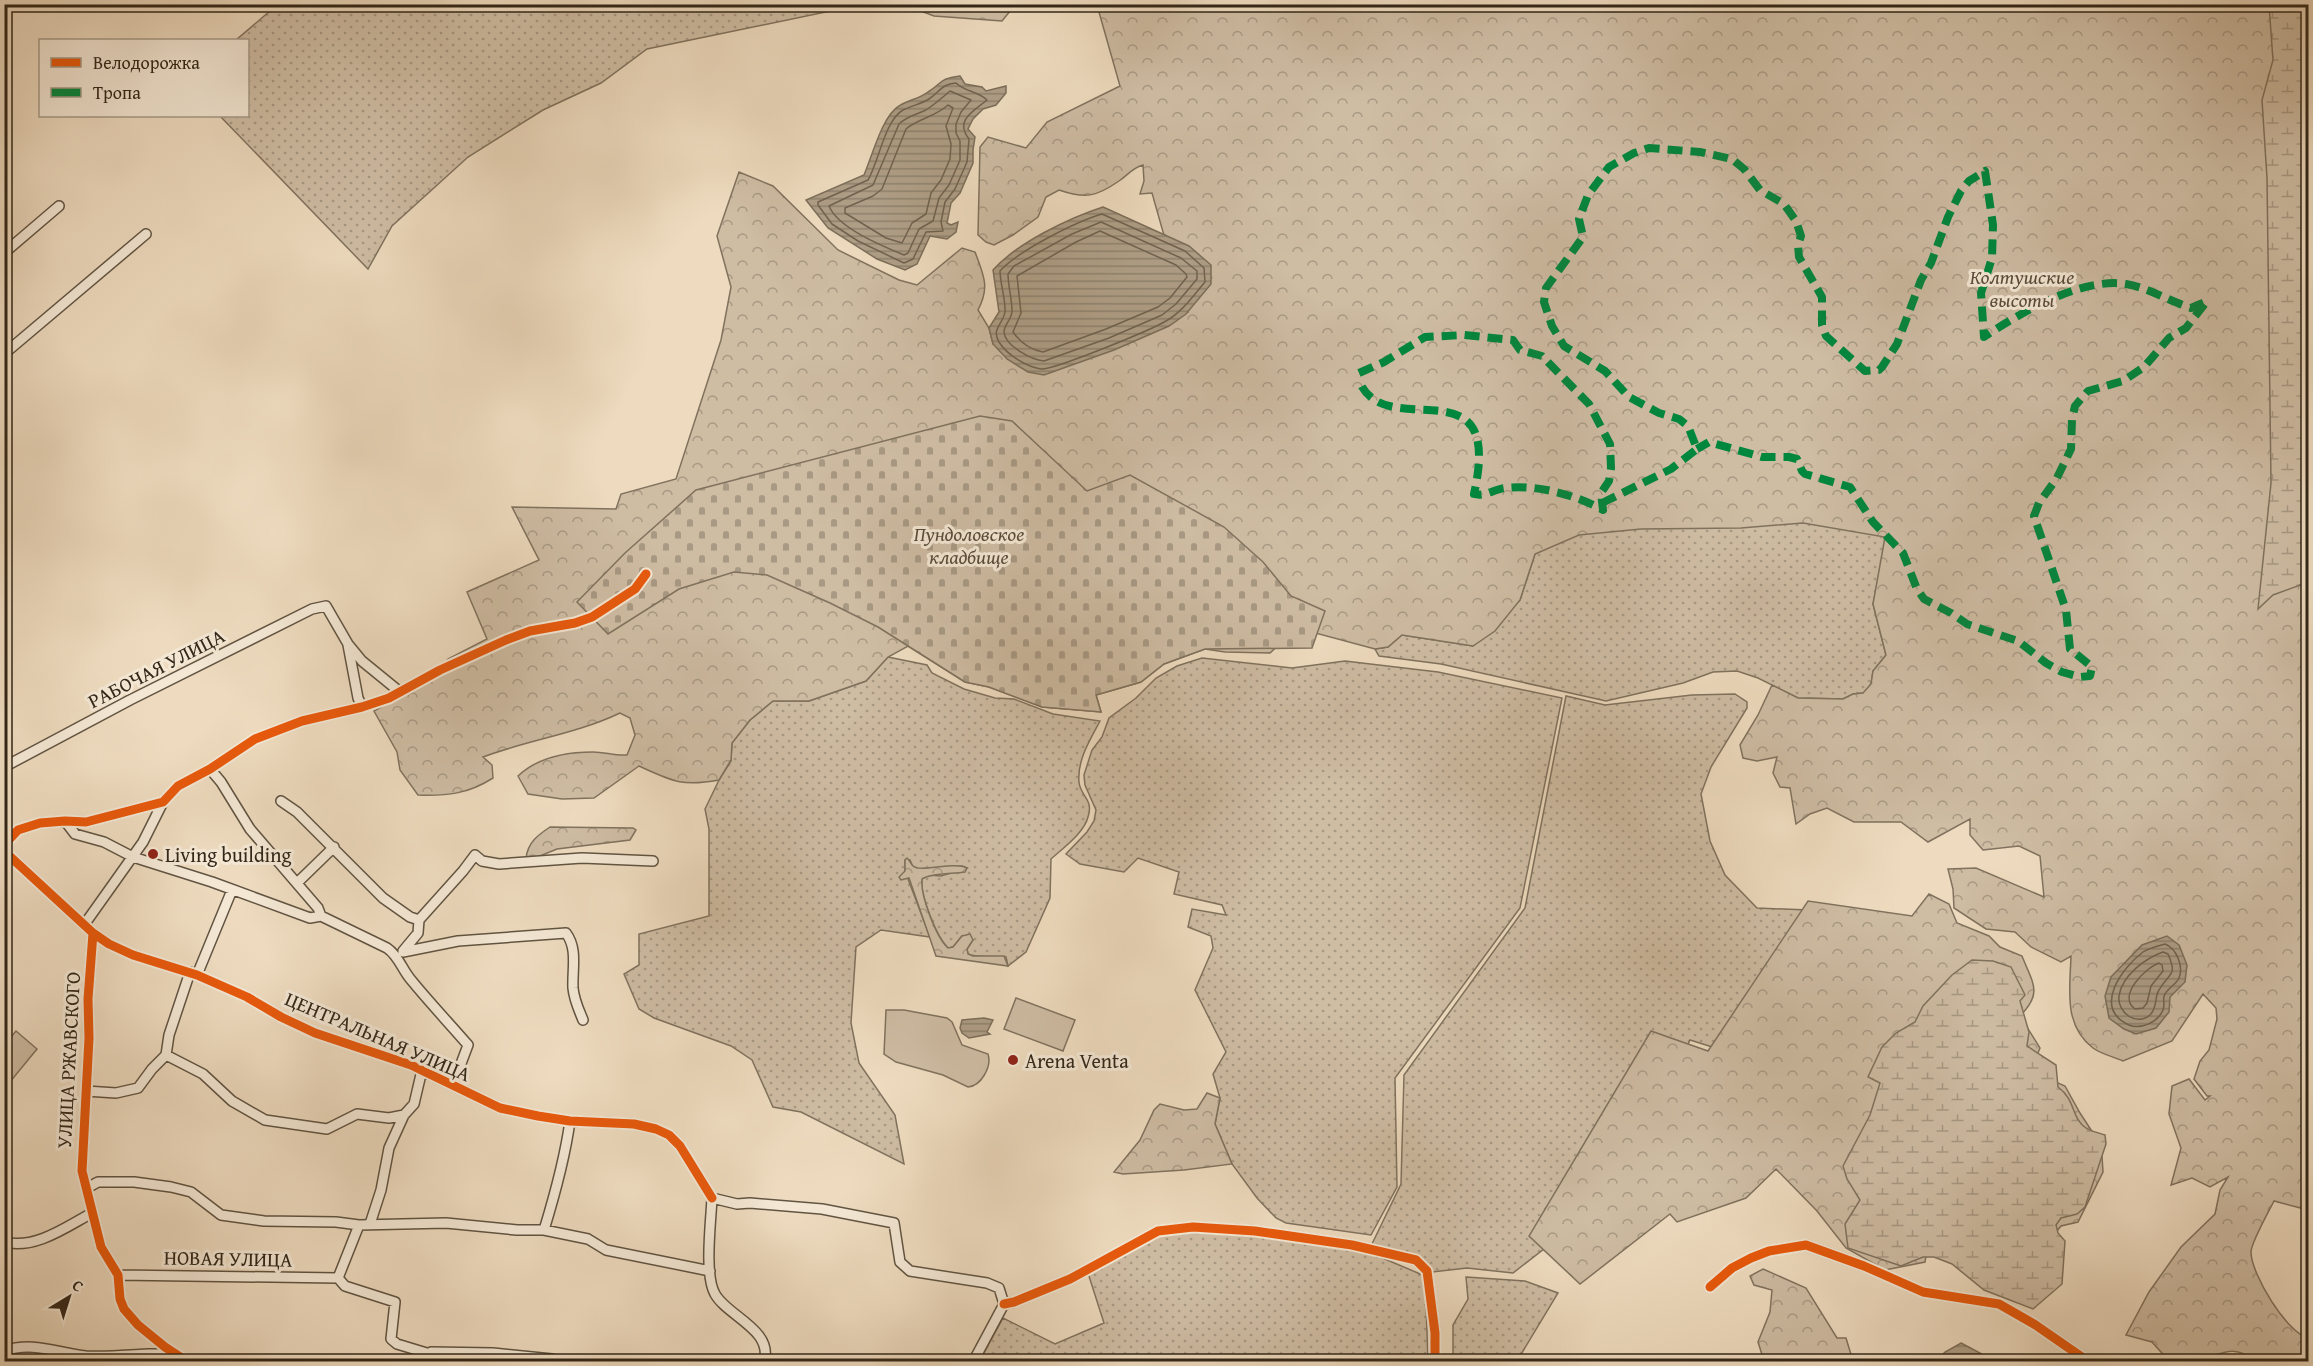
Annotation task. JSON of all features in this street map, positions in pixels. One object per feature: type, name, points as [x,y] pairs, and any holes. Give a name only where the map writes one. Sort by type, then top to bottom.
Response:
[{"type":"street","points":[[4,253],[59,206]]},
{"type":"street","points":[[4,354],[146,234]]},
{"type":"street","points":[[84,925],[134,857],[163,802],[178,786],[210,769],[246,744],[275,730],[302,721],[362,707],[400,692],[440,670],[530,631],[575,623],[592,617],[635,589],[646,574]]},
{"type":"street","name":"РАБОЧАЯ УЛИЦА","points":[[4,767],[312,609],[326,606],[348,644]]},
{"type":"street","points":[[348,644],[362,661],[400,692]]},
{"type":"street","points":[[348,644],[358,698],[362,707]]},
{"type":"street","points":[[210,769],[221,782],[250,829],[318,908],[321,916]]},
{"type":"street","points":[[281,801],[297,812],[334,847],[382,898],[410,917],[419,920]]},
{"type":"street","points":[[4,845],[18,830],[39,822],[86,822],[163,802]]},
{"type":"street","points":[[65,821],[75,834],[104,842],[134,857],[310,918],[321,916],[400,953],[458,941],[566,933],[574,953],[573,990],[583,1020]]},
{"type":"street","points":[[297,883],[334,847]]},
{"type":"street","name":"ЦЕНТРАЛЬНАЯ УЛИЦА","points":[[4,851],[93,933],[109,944],[133,955],[194,974],[247,997],[315,1033],[422,1070],[500,1108],[570,1121],[634,1124],[669,1135],[680,1146],[712,1198]]},
{"type":"street","points":[[400,953],[418,933],[419,920],[475,855],[482,861],[499,864],[582,858],[653,861]]},
{"type":"street","points":[[86,1090],[116,1093],[138,1088],[166,1055],[169,1035],[232,890]]},
{"type":"street","name":"УЛИЦА РЖАВСКОГО","points":[[93,933],[88,999],[90,1021],[82,1171],[101,1247],[118,1275]]},
{"type":"street","points":[[400,953],[403,970],[468,1045],[453,1085]]},
{"type":"street","points":[[166,1055],[203,1074],[232,1101],[265,1120],[327,1129],[357,1114],[389,1118],[404,1115]]},
{"type":"street","points":[[370,1224],[381,1190],[389,1148],[404,1115],[414,1104],[422,1070]]},
{"type":"street","points":[[544,1230],[564,1160],[570,1121]]},
{"type":"street","points":[[87,1188],[98,1182],[134,1182],[192,1192],[221,1215],[264,1221],[336,1222],[359,1225],[400,1225],[422,1222],[544,1230],[588,1239],[606,1250],[710,1271]]},
{"type":"street","points":[[764,1362],[763,1343],[744,1321],[714,1293],[710,1271],[712,1198],[737,1204],[822,1209],[894,1223],[900,1262],[910,1271],[993,1285],[999,1288],[1005,1304]]},
{"type":"street","points":[[4,1242],[27,1244],[92,1213]]},
{"type":"street","points":[[359,1225],[338,1278],[345,1286],[395,1302],[391,1339],[397,1344],[427,1358],[493,1353],[552,1359]]},
{"type":"street","points":[[973,1362],[1005,1304],[1070,1279],[1158,1231],[1193,1227],[1255,1231],[1352,1245],[1416,1260],[1427,1271],[1435,1333],[1435,1362]]},
{"type":"street","points":[[1710,1287],[1732,1268],[1751,1258],[1769,1251],[1806,1245],[1864,1266],[1923,1292],[1999,1304],[2034,1324],[2089,1362]]},
{"type":"street","points":[[118,1275],[120,1299],[129,1316],[188,1362]]},
{"type":"street","name":"НОВАЯ УЛИЦА","points":[[118,1275],[338,1278]]},
{"type":"street","points":[[4,1351],[19,1346],[41,1347],[112,1359],[175,1354]]},
{"type":"green space","points":[[849,4],[850,7],[647,49],[601,83],[543,110],[468,157],[392,226],[368,269],[221,117],[249,117],[249,39],[237,39],[277,5]]},
{"type":"green space","points":[[905,5],[1015,5],[1002,21],[934,16]]},
{"type":"green space","name":"Колтушские высоты","points":[[1097,5],[2308,5],[2308,1210],[2274,1201],[2251,1252],[2263,1288],[2290,1326],[2308,1338],[2308,1361],[2253,1361],[2246,1355],[2232,1351],[2191,1362],[2169,1361],[2152,1342],[2126,1335],[2149,1292],[2181,1247],[2215,1214],[2220,1190],[2228,1177],[2210,1187],[2192,1178],[2171,1185],[2181,1148],[2169,1114],[2172,1086],[2189,1079],[2205,1100],[2210,1096],[2207,1096],[2194,1079],[2200,1061],[2209,1050],[2217,1019],[2216,1008],[2203,994],[2172,1041],[2123,1061],[2100,1052],[2083,1039],[2073,1017],[2070,1006],[2071,956],[2061,962],[2031,947],[2015,932],[1986,929],[1954,908],[1953,889],[1948,869],[1976,868],[2044,897],[2040,856],[2019,846],[1983,850],[1970,835],[1970,819],[1928,842],[1901,822],[1854,822],[1827,808],[1810,814],[1796,824],[1790,788],[1780,787],[1773,773],[1777,757],[1757,761],[1743,758],[1740,745],[1772,685],[1798,698],[1843,699],[1853,694],[1863,693],[1871,684],[1873,671],[1886,655],[1873,604],[1885,537],[1803,523],[1741,528],[1641,529],[1579,535],[1535,554],[1520,600],[1495,631],[1473,646],[1402,635],[1388,647],[1375,649],[1297,628],[1270,653],[1205,649],[1164,664],[1141,682],[1096,695],[1101,712],[1042,707],[989,687],[965,682],[908,646],[888,657],[866,681],[809,701],[773,701],[750,720],[732,743],[731,760],[719,780],[686,783],[660,776],[639,766],[594,798],[562,799],[528,794],[518,776],[543,760],[583,752],[627,755],[635,735],[630,718],[620,713],[586,726],[483,757],[492,765],[493,778],[475,788],[448,794],[418,795],[400,770],[397,752],[374,711],[438,674],[448,659],[487,639],[467,592],[539,560],[512,507],[616,509],[621,494],[676,479],[721,340],[731,287],[717,236],[739,172],[773,186],[838,250],[899,280],[917,285],[962,248],[975,252],[985,288],[978,310],[989,328],[993,344],[1188,312],[1184,306],[1152,193],[1140,194],[1144,181],[1143,165],[1097,193],[1076,195],[1059,190],[1046,197],[1038,217],[994,245],[978,235],[980,147],[988,137],[1026,148],[1047,122],[1120,86]]},
{"type":"green space","points":[[2269,5],[2308,5],[2308,606],[2303,584],[2273,595],[2258,609],[2271,483],[2267,178],[2262,100],[2273,60]]},
{"type":"green space","name":"Пундоловское кладбище","points":[[980,416],[1012,421],[1087,491],[1130,475],[1224,527],[1263,562],[1291,596],[1325,611],[1312,648],[1205,649],[1164,664],[1141,682],[1096,695],[1101,712],[1042,707],[989,687],[965,682],[878,627],[767,575],[734,572],[679,589],[608,634],[577,602],[625,553],[696,490]]},
{"type":"green space","points":[[1792,515],[1889,527],[1873,604],[1886,655],[1873,671],[1871,684],[1864,693],[1853,694],[1843,699],[1798,698],[1758,678],[1737,671],[1713,672],[1683,683],[1606,701],[1441,664],[1379,656],[1375,649],[1388,647],[1402,635],[1473,646],[1520,600],[1535,554],[1589,525]]},
{"type":"green space","points":[[888,657],[927,665],[932,673],[964,689],[995,698],[1014,699],[1053,714],[1100,721],[1085,750],[1079,774],[1080,787],[1089,806],[1088,817],[1078,834],[1051,859],[1050,898],[1026,952],[1008,966],[1006,957],[968,954],[967,949],[973,940],[962,936],[953,947],[948,948],[930,915],[922,879],[929,875],[941,876],[967,868],[962,866],[918,869],[913,867],[910,860],[905,860],[905,871],[930,937],[881,930],[856,947],[851,1023],[859,1063],[895,1115],[904,1164],[801,1112],[773,1107],[752,1060],[731,1046],[654,1018],[639,1009],[624,974],[639,965],[639,934],[709,916],[709,829],[705,809],[731,761],[732,743],[750,720],[773,701],[809,701],[866,681]]},
{"type":"green space","points":[[1202,658],[1292,668],[1345,661],[1438,672],[1562,698],[1520,908],[1395,1078],[1397,1187],[1371,1235],[1286,1223],[1276,1218],[1257,1198],[1232,1164],[1215,1124],[1220,1098],[1213,1074],[1226,1052],[1195,990],[1213,948],[1211,936],[1188,927],[1192,909],[1226,915],[1222,905],[1174,894],[1179,872],[1138,858],[1124,872],[1080,864],[1066,854],[1094,821],[1096,810],[1085,785],[1084,775],[1092,750],[1102,737],[1109,718],[1136,698],[1156,678],[1177,666]]},
{"type":"green space","points":[[1735,694],[1747,702],[1747,708],[1711,767],[1701,794],[1710,841],[1725,875],[1757,908],[1808,910],[1824,1082],[1690,1040],[1651,1126],[1558,1238],[1513,1273],[1467,1268],[1432,1272],[1414,1258],[1371,1246],[1401,1184],[1404,1075],[1525,908],[1566,696],[1605,705],[1692,695]]},
{"type":"green space","points":[[550,827],[633,828],[636,830],[630,840],[557,849],[535,858],[526,858],[531,843]]},
{"type":"green space","points":[[907,858],[917,868],[961,866],[967,868],[965,872],[922,879],[926,905],[934,926],[948,948],[953,947],[962,936],[970,934],[973,940],[967,949],[968,954],[1004,956],[1008,966],[936,956],[909,878],[901,880],[899,877],[905,871]]},
{"type":"green space","points":[[1929,894],[1949,904],[1957,923],[1989,936],[2000,947],[2022,956],[2032,981],[2034,994],[2032,1001],[2020,1016],[2040,1048],[2035,1060],[2051,1080],[2065,1086],[2095,1136],[2101,1140],[2103,1172],[2078,1222],[2061,1226],[2053,1236],[1927,1250],[1925,1262],[1885,1270],[1846,1248],[1817,1211],[1776,1169],[1746,1198],[1677,1222],[1670,1214],[1580,1284],[1529,1236],[1651,1031],[1708,1051],[1808,901],[1912,916]]},
{"type":"green space","points":[[1972,960],[1993,961],[2011,967],[2025,995],[2020,1001],[2029,1032],[2027,1046],[2056,1065],[2058,1087],[2068,1097],[2081,1124],[2105,1135],[2106,1144],[2085,1207],[2077,1214],[2061,1218],[2056,1225],[2058,1233],[2065,1241],[2062,1284],[2033,1309],[1984,1290],[1952,1264],[1934,1257],[1923,1257],[1901,1266],[1848,1248],[1845,1224],[1860,1200],[1847,1179],[1843,1166],[1870,1115],[1880,1083],[1868,1077],[1882,1047],[1896,1033],[1915,1022],[1923,1006],[1952,975]]},
{"type":"green space","points":[[1016,998],[1075,1020],[1063,1051],[1004,1029]]},
{"type":"green space","points":[[886,1010],[904,1010],[947,1018],[952,1022],[962,1045],[988,1054],[987,1070],[981,1080],[968,1087],[943,1075],[896,1062],[884,1054]]},
{"type":"green space","points":[[16,1031],[37,1049],[5,1088],[5,1044]]},
{"type":"green space","points":[[1207,1093],[1220,1098],[1215,1124],[1232,1164],[1184,1170],[1123,1174],[1114,1172],[1140,1140],[1154,1110],[1160,1104],[1184,1110],[1197,1109]]},
{"type":"green space","points":[[1193,1230],[1242,1234],[1366,1251],[1425,1276],[1428,1361],[979,1362],[1003,1318],[1055,1344],[1104,1323],[1088,1273],[1158,1235]]},
{"type":"green space","points":[[1763,1269],[1806,1288],[1837,1338],[1846,1338],[1853,1361],[1764,1361],[1758,1342],[1770,1312],[1772,1290],[1754,1285],[1750,1276]]},
{"type":"green space","points":[[1466,1277],[1525,1281],[1558,1293],[1517,1361],[1453,1361],[1453,1325],[1468,1299]]},
{"type":"water","points":[[960,76],[965,84],[982,87],[986,91],[1006,86],[1006,93],[996,105],[983,109],[973,119],[968,129],[975,137],[973,163],[960,193],[951,203],[947,223],[951,225],[958,222],[956,232],[947,239],[930,236],[917,264],[905,270],[877,259],[828,228],[806,200],[864,175],[887,118],[893,111],[902,104],[925,94],[944,80]]},
{"type":"water","points":[[1103,207],[1189,246],[1211,265],[1211,284],[1186,314],[1169,326],[1114,350],[1044,375],[1028,372],[1007,359],[993,344],[989,328],[999,312],[993,270],[1016,250],[1044,232]]},
{"type":"water","points":[[2167,936],[2179,945],[2187,965],[2185,982],[2170,997],[2169,1012],[2156,1028],[2136,1034],[2124,1029],[2109,1018],[2105,996],[2111,977],[2142,945]]},
{"type":"water","points":[[984,1018],[993,1020],[987,1032],[990,1034],[969,1038],[962,1033],[960,1028],[962,1020]]},
{"type":"water","points":[[1961,1343],[1990,1361],[1936,1361],[1945,1352]]},
{"type":"marked path","points":[[1602,503],[1671,469],[1697,449],[1688,426],[1679,419],[1659,413],[1629,397],[1605,371],[1564,346],[1552,326],[1544,302],[1546,288],[1583,237],[1579,219],[1588,195],[1609,167],[1634,153],[1649,148],[1700,152],[1732,159],[1744,169],[1760,190],[1784,204],[1796,221],[1801,236],[1798,245],[1799,257],[1822,297],[1822,325],[1826,336],[1865,371],[1879,370],[1897,344],[1921,280],[1931,263],[1948,217],[1961,191],[1969,181],[1985,171],[1993,225],[1992,258],[1981,293],[1984,337],[2052,299],[2071,291],[2108,283],[2143,288],[2191,308],[2207,301],[2186,328],[2169,338],[2144,367],[2123,381],[2088,391],[2075,406],[2071,449],[2057,478],[2039,503],[2034,516],[2066,610],[2070,649],[2092,667],[2090,676],[2080,677],[2062,672],[2046,663],[2018,641],[1967,624],[1924,599],[1917,589],[1903,553],[1873,522],[1850,487],[1805,474],[1797,459],[1789,457],[1762,457],[1709,442],[1697,449]]},
{"type":"marked path","points":[[1359,373],[1384,362],[1425,337],[1464,335],[1513,340],[1520,350],[1542,356],[1589,404],[1610,444],[1609,481],[1601,493],[1603,510],[1568,495],[1543,489],[1517,487],[1474,494],[1479,453],[1473,429],[1459,416],[1440,411],[1396,407],[1376,401],[1361,385]]},
{"type":"cycle path","points":[[4,845],[18,830],[40,823],[86,822],[163,802],[178,786],[210,769],[255,739],[302,721],[362,707],[389,698],[440,670],[530,631],[575,623],[592,617],[635,589],[646,574]]},
{"type":"cycle path","points":[[4,851],[93,933],[109,944],[133,955],[197,975],[247,997],[315,1033],[411,1065],[500,1108],[570,1121],[634,1124],[656,1129],[669,1135],[680,1146],[712,1198]]},
{"type":"cycle path","points":[[93,933],[88,999],[89,1038],[82,1171],[101,1247],[118,1275],[120,1299],[124,1309],[138,1325],[188,1362]]},
{"type":"cycle path","points":[[1004,1304],[1070,1279],[1158,1231],[1193,1227],[1255,1231],[1352,1245],[1416,1260],[1427,1271],[1435,1333],[1435,1362]]},
{"type":"cycle path","points":[[1710,1287],[1732,1268],[1751,1258],[1769,1251],[1806,1245],[1864,1266],[1923,1292],[1999,1304],[2034,1324],[2089,1362]]},
{"type":"place","name":"Living building","points":[[153,854]]},
{"type":"place","name":"Arena Venta","points":[[1013,1060]]}]
